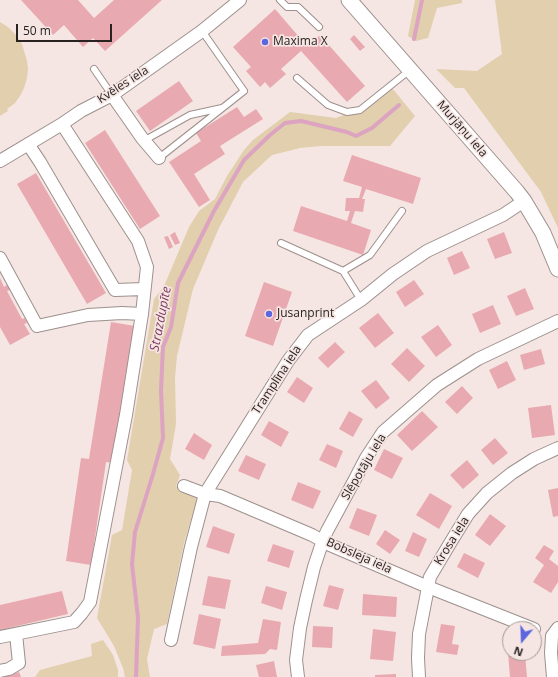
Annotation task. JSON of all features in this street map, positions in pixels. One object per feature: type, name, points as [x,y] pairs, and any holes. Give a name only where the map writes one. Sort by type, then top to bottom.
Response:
[{"type":"street","name":"Kvēles iela","points":[[0,162],[81,111],[112,95],[202,30],[240,0]]},
{"type":"street","name":"Murjāņu iela","points":[[349,0],[517,192],[543,233],[558,270]]},
{"type":"street","points":[[112,95],[160,158]]},
{"type":"street","points":[[0,638],[74,622],[82,614],[90,602],[126,415],[142,314],[147,267],[138,241],[62,124]]},
{"type":"street","points":[[28,144],[115,290],[144,289]]},
{"type":"street","name":"Tramplīna iela","points":[[172,640],[191,546],[206,494],[288,361],[308,335],[361,300],[393,274],[427,251],[503,215],[524,202]]},
{"type":"street","points":[[0,258],[37,326],[88,315],[122,313],[142,314]]},
{"type":"street","name":"Slēpotāju iela","points":[[298,677],[296,660],[300,628],[314,567],[323,540],[366,458],[383,432],[437,386],[478,359],[558,321]]},
{"type":"street","name":"Krosa iela","points":[[419,677],[419,634],[430,577],[449,545],[468,514],[487,493],[512,473],[534,459],[558,448]]},
{"type":"street","name":"Bobsleja iela","points":[[184,486],[206,494],[220,496],[428,587],[514,621]]},
{"type":"street","name":"Bobsleja iela","points":[[542,630],[555,632]]},
{"type":"street","points":[[553,677],[550,653],[555,632]]},
{"type":"street","points":[[0,671],[9,669],[19,663],[16,634]]},
{"type":"lane","points":[[280,0],[287,7],[298,7],[319,27]]},
{"type":"lane","points":[[160,158],[244,91],[202,30]]},
{"type":"lane","points":[[94,69],[112,95]]},
{"type":"lane","points":[[297,78],[328,105],[347,112],[360,110],[410,70]]},
{"type":"lane","points":[[145,140],[190,115],[223,107]]},
{"type":"lane","points":[[343,271],[370,255],[402,211]]},
{"type":"lane","points":[[281,243],[343,271],[361,300]]},
{"type":"shaded area","points":[[415,0],[462,0],[462,3],[437,8],[428,38],[416,41],[408,36]]},
{"type":"shaded area","points":[[495,0],[558,0],[558,228],[541,192],[464,88],[455,88],[436,69],[477,71],[502,54]]},
{"type":"shaded area","points":[[0,22],[16,35],[22,44],[28,69],[27,78],[20,96],[15,103],[7,109],[8,111],[0,116]]},
{"type":"shaded area","points":[[392,88],[415,116],[390,146],[321,146],[300,148],[272,155],[243,182],[218,230],[193,289],[177,356],[175,378],[176,424],[170,459],[180,475],[176,486],[198,495],[184,543],[167,624],[154,629],[147,659],[150,677],[125,677],[114,646],[97,618],[112,535],[122,530],[132,470],[127,460],[154,299],[164,286],[189,227],[199,211],[215,199],[227,176],[244,150],[253,140],[290,112],[336,118],[363,107]]},
{"type":"shaded area","points":[[103,640],[113,655],[118,670],[118,677],[35,677],[40,670],[92,656],[91,644]]},
{"type":"building","points":[[21,0],[78,0],[94,18],[114,0],[162,0],[105,51],[93,38],[83,47],[64,25],[53,35]]},
{"type":"building","points":[[275,9],[307,46],[320,35],[365,86],[347,102],[301,51],[281,69],[286,74],[270,88],[265,82],[260,87],[246,71],[251,67],[233,47]]},
{"type":"building","points":[[354,35],[365,47],[360,51],[350,39]]},
{"type":"building","points":[[179,81],[193,101],[150,131],[136,111]]},
{"type":"building","points":[[237,107],[244,117],[256,109],[263,119],[220,146],[225,154],[194,174],[210,200],[199,207],[169,162],[201,141],[196,133]]},
{"type":"building","points":[[105,130],[160,216],[140,229],[85,143]]},
{"type":"building","points":[[352,155],[421,178],[413,204],[366,189],[362,199],[365,199],[363,212],[355,211],[351,223],[371,230],[363,255],[293,231],[301,206],[347,221],[350,211],[345,211],[346,198],[359,198],[362,187],[343,181]]},
{"type":"building","points":[[36,173],[106,293],[87,304],[17,184]]},
{"type":"building","points":[[175,232],[180,243],[175,245],[170,235]]},
{"type":"building","points":[[504,232],[512,253],[495,259],[487,239]]},
{"type":"building","points":[[168,236],[173,247],[169,249],[164,237]]},
{"type":"building","points":[[462,251],[470,268],[454,275],[447,258]]},
{"type":"building","points":[[0,278],[4,287],[7,285],[10,290],[7,291],[22,319],[25,318],[27,323],[24,324],[30,334],[10,345],[0,327]]},
{"type":"building","points":[[414,280],[424,294],[405,307],[396,292]]},
{"type":"building","name":"Jusanprint","points":[[264,282],[292,292],[273,346],[245,336]]},
{"type":"building","points":[[525,288],[534,309],[516,316],[507,296]]},
{"type":"building","points":[[493,305],[501,324],[480,333],[472,314]]},
{"type":"building","points":[[378,313],[394,333],[375,348],[359,328]]},
{"type":"building","points":[[111,322],[135,326],[114,463],[106,462],[91,565],[66,561],[81,458],[89,459]]},
{"type":"building","points":[[438,325],[452,345],[436,357],[421,337]]},
{"type":"building","points":[[335,342],[345,352],[328,368],[318,358]]},
{"type":"building","points":[[407,348],[425,366],[409,382],[391,364]]},
{"type":"building","points":[[541,349],[545,364],[524,370],[520,355]]},
{"type":"building","points":[[507,361],[516,380],[498,389],[489,370]]},
{"type":"building","points":[[297,377],[313,388],[304,403],[287,392]]},
{"type":"building","points":[[376,380],[390,398],[376,409],[361,391]]},
{"type":"building","points":[[462,386],[473,398],[457,414],[445,402]]},
{"type":"building","points":[[551,405],[555,435],[532,438],[528,408]]},
{"type":"building","points":[[349,411],[363,419],[353,437],[339,429]]},
{"type":"building","points":[[422,411],[438,427],[412,451],[397,435]]},
{"type":"building","points":[[269,421],[289,432],[281,447],[261,435]]},
{"type":"building","points":[[194,433],[212,445],[204,460],[185,449]]},
{"type":"building","points":[[495,438],[508,453],[493,465],[481,450]]},
{"type":"building","points":[[327,444],[343,451],[336,468],[319,460]]},
{"type":"building","points":[[384,449],[403,458],[392,479],[374,470]]},
{"type":"building","points":[[246,455],[266,464],[259,480],[238,471]]},
{"type":"building","points":[[467,460],[479,475],[463,489],[450,475]]},
{"type":"building","points":[[298,482],[321,491],[313,509],[291,500]]},
{"type":"building","points":[[558,488],[558,516],[553,517],[548,490]]},
{"type":"building","points":[[430,493],[452,506],[439,529],[416,515]]},
{"type":"building","points":[[357,508],[377,515],[369,536],[349,528]]},
{"type":"building","points":[[490,514],[506,526],[490,546],[475,535]]},
{"type":"building","points":[[213,526],[235,534],[229,554],[206,547]]},
{"type":"building","points":[[385,530],[400,540],[390,554],[376,544]]},
{"type":"building","points":[[413,532],[427,539],[419,557],[405,551]]},
{"type":"building","points":[[273,544],[294,551],[289,568],[267,561]]},
{"type":"building","points":[[544,545],[554,551],[549,559],[558,566],[558,582],[551,593],[533,582],[544,565],[535,558]]},
{"type":"building","points":[[464,553],[485,563],[478,578],[457,567]]},
{"type":"building","points":[[208,576],[231,580],[225,609],[202,605]]},
{"type":"building","points":[[329,585],[344,589],[338,610],[323,606]]},
{"type":"building","points":[[266,586],[287,592],[282,610],[261,603]]},
{"type":"building","points":[[62,591],[68,614],[0,630],[0,605]]},
{"type":"building","points":[[363,594],[397,597],[396,617],[362,615]]},
{"type":"building","points":[[199,614],[221,619],[215,649],[193,644]]},
{"type":"building","points":[[263,619],[281,622],[277,650],[270,649],[265,654],[221,656],[222,646],[258,643]]},
{"type":"building","points":[[441,624],[455,626],[452,644],[459,645],[457,655],[436,652]]},
{"type":"building","points":[[313,626],[333,627],[332,648],[312,647]]},
{"type":"building","points":[[373,629],[396,632],[393,661],[370,659]]},
{"type":"building","points":[[274,661],[277,677],[259,677],[256,665]]},
{"type":"building","points":[[509,661],[526,661],[527,677],[510,677]]},
{"type":"building","points":[[19,672],[21,677],[4,677]]},
{"type":"building","points":[[396,674],[396,677],[375,677],[375,675]]},
{"type":"waterway","name":"Strazdupīte","points":[[414,39],[422,0]]},
{"type":"waterway","name":"Strazdupīte","points":[[136,677],[138,618],[132,564],[135,532],[163,438],[161,390],[163,347],[171,327],[178,283],[214,211],[244,160],[270,135],[285,123],[301,121],[347,132],[356,136],[372,128],[399,105]]},
{"type":"place","name":"Maxima X","points":[[265,42]]},
{"type":"place","name":"Jusanprint","points":[[269,314]]}]
